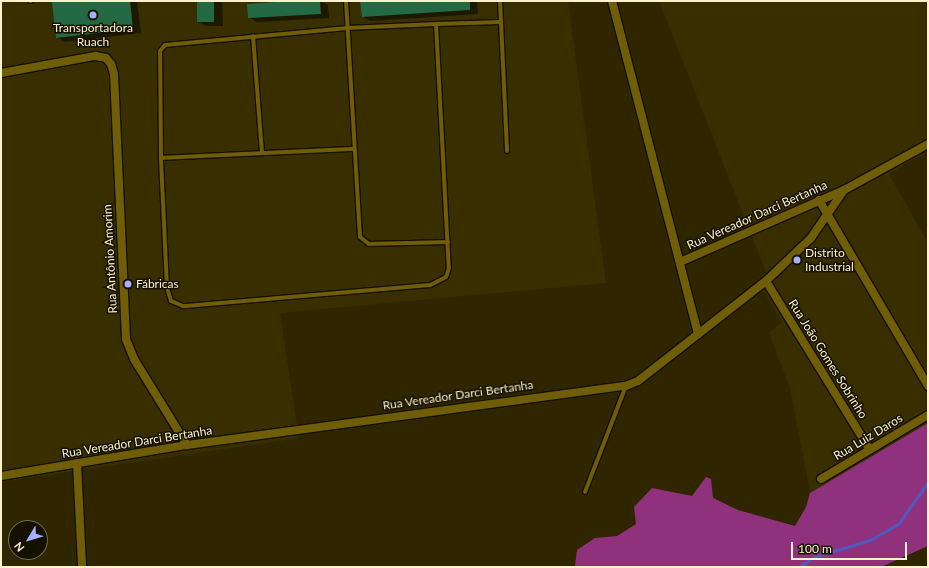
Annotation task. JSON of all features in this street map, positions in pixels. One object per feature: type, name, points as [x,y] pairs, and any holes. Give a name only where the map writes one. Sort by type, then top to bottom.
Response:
[{"type":"street","points":[[612,1],[698,334]]},
{"type":"street","name":"Rua Antônio Amorim","points":[[1,73],[95,56],[106,58],[111,64],[114,74],[126,339],[134,359],[187,445]]},
{"type":"street","name":"Rua Vereador Darci Bertanha","points":[[680,262],[844,190],[928,144]]},
{"type":"street","name":"Rua Vereador Darci Bertanha","points":[[1,476],[187,445],[626,386],[649,375],[698,334],[766,281],[811,238],[828,216],[844,190]]},
{"type":"street","points":[[819,200],[928,386]]},
{"type":"street","name":"Rua João Gomes Sobrinho","points":[[766,281],[870,450]]},
{"type":"street","name":"Rua Luiz Daros","points":[[821,479],[928,415]]},
{"type":"street","points":[[77,464],[82,567]]},
{"type":"lane","points":[[346,1],[358,230],[362,240],[369,244],[448,242]]},
{"type":"lane","points":[[500,1],[507,151]]},
{"type":"lane","points":[[436,24],[448,242],[449,268],[446,277],[430,285],[177,305],[167,294],[161,158],[162,48],[170,42],[348,28],[436,24],[500,22]]},
{"type":"lane","points":[[253,36],[262,153]]},
{"type":"lane","points":[[161,158],[354,149]]},
{"type":"lane","points":[[585,492],[626,386]]},
{"type":"shaded area","points":[[1,1],[568,1],[606,283],[280,313],[299,438],[1,482]]},
{"type":"shaded area","name":"Distrito Industrial","points":[[659,1],[928,1],[928,151],[889,174],[928,243],[928,423],[810,493],[790,388],[769,333],[782,322],[757,280],[766,272]]},
{"type":"shaded area","points":[[928,423],[928,546],[881,567],[575,566],[577,550],[595,538],[617,536],[636,524],[634,507],[652,488],[692,496],[706,477],[711,479],[713,498],[738,510],[795,526],[806,507],[810,493]]},
{"type":"building","name":"Transportadora Ruach","points":[[130,1],[133,29],[56,38],[52,2]]},
{"type":"building","points":[[197,1],[214,1],[214,22],[197,22]]},
{"type":"building","points":[[320,1],[321,14],[248,18],[247,4]]},
{"type":"building","points":[[360,1],[470,1],[470,10],[362,17]]},
{"type":"waterway","points":[[799,567],[814,557],[870,540],[899,523],[928,482]]},
{"type":"place","name":"Transportadora Ruach","points":[[93,15]]},
{"type":"place","name":"Distrito Industrial","points":[[797,260]]},
{"type":"place","name":"Fábricas","points":[[128,284]]}]
